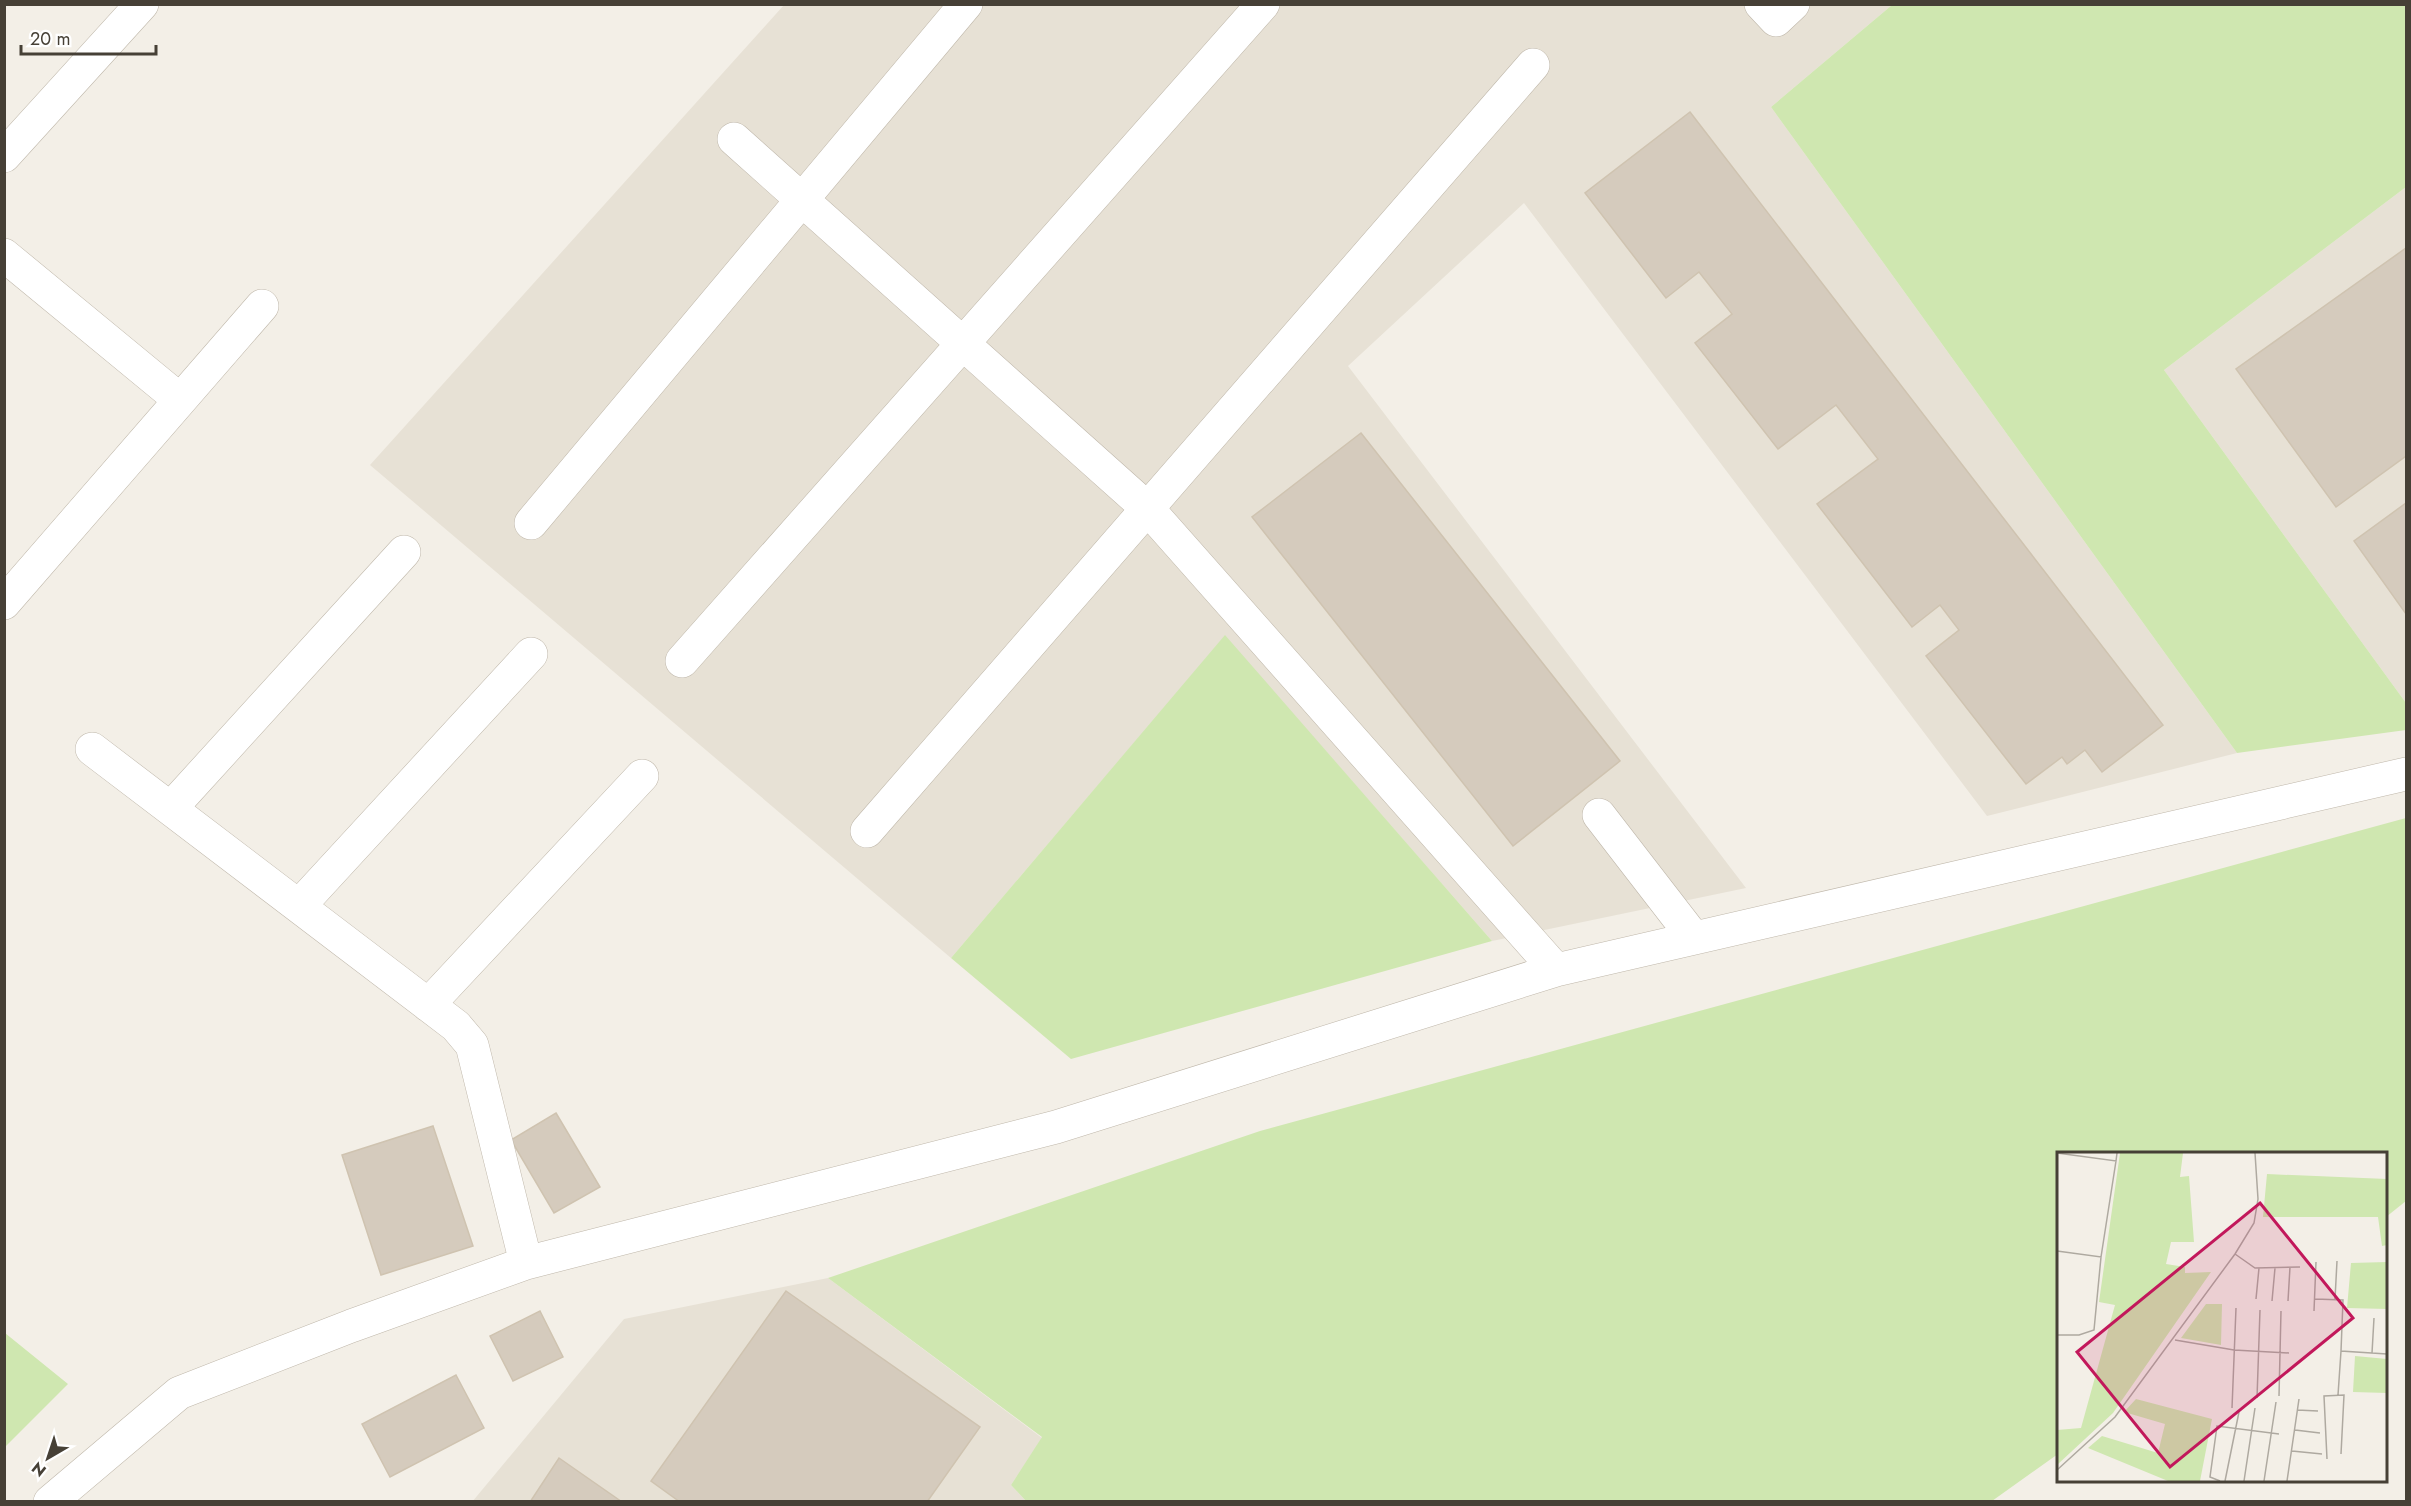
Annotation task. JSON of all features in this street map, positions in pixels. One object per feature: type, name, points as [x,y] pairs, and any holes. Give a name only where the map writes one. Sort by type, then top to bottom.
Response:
[{"type":"street","points":[[4,156],[142,4]]},
{"type":"street","points":[[531,523],[966,4]]},
{"type":"street","points":[[682,661],[1263,4]]},
{"type":"street","points":[[1761,4],[1776,20],[1793,4]]},
{"type":"street","points":[[867,831],[1533,65]]},
{"type":"street","points":[[734,139],[1148,510],[1556,970]]},
{"type":"street","points":[[9,268],[180,400]]},
{"type":"street","points":[[4,603],[262,306]]},
{"type":"street","points":[[171,808],[404,552]]},
{"type":"street","points":[[299,906],[531,654]]},
{"type":"street","points":[[92,749],[456,1026],[472,1045],[526,1263]]},
{"type":"street","points":[[50,1502],[179,1393],[351,1326],[526,1263],[1056,1127],[1556,970],[2406,774]]},
{"type":"street","points":[[428,1005],[642,777]]},
{"type":"street","points":[[1599,814],[1694,938]]},
{"type":"shaded area","points":[[784,5],[1892,5],[1771,107],[2237,753],[1987,816],[1524,203],[1348,366],[1746,888],[1492,941],[1225,636],[951,958],[370,465]]},
{"type":"shaded area","points":[[2406,187],[2406,703],[2164,370]]},
{"type":"shaded area","points":[[828,1278],[1042,1438],[1011,1485],[1026,1501],[472,1502],[624,1319]]},
{"type":"green space","points":[[1892,5],[2406,5],[2406,187],[2164,370],[2406,703],[2406,730],[2237,753],[1771,107]]},
{"type":"green space","points":[[1225,635],[1492,941],[1071,1059],[951,958]]},
{"type":"green space","points":[[2406,818],[2406,1201],[2387,1216],[2387,1152],[2057,1152],[2057,1455],[1992,1501],[1026,1501],[1011,1485],[1042,1437],[828,1278],[1260,1131]]},
{"type":"green space","points":[[5,1333],[68,1384],[5,1447]]},
{"type":"building","points":[[1690,112],[2163,725],[2102,772],[2085,750],[2067,764],[2062,757],[2026,784],[1926,656],[1959,630],[1940,605],[1912,627],[1817,504],[1878,459],[1836,405],[1778,449],[1695,343],[1732,314],[1699,272],[1666,298],[1585,193]]},
{"type":"building","points":[[2406,248],[2406,456],[2336,507],[2236,369]]},
{"type":"building","points":[[1361,433],[1620,761],[1513,846],[1252,517]]},
{"type":"building","points":[[2406,503],[2406,614],[2354,541]]},
{"type":"building","points":[[556,1113],[600,1187],[554,1213],[511,1140]]},
{"type":"building","points":[[433,1126],[473,1246],[381,1275],[342,1155]]},
{"type":"building","points":[[786,1291],[980,1427],[927,1502],[680,1502],[651,1481]]},
{"type":"building","points":[[540,1311],[563,1357],[513,1381],[490,1336]]},
{"type":"building","points":[[456,1375],[484,1428],[390,1477],[362,1424]]},
{"type":"building","points":[[559,1458],[622,1502],[530,1502]]}]
